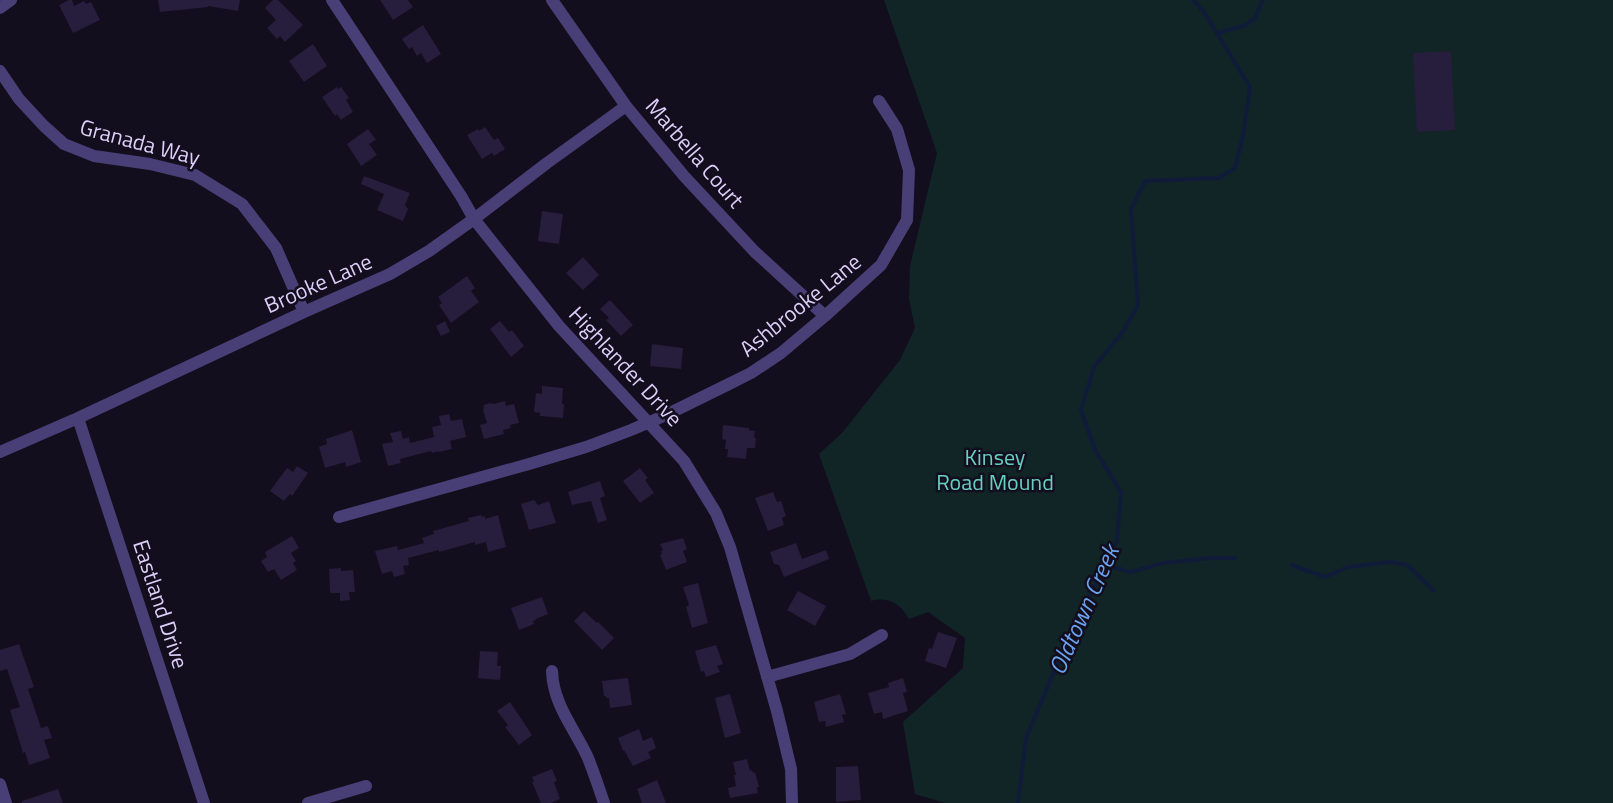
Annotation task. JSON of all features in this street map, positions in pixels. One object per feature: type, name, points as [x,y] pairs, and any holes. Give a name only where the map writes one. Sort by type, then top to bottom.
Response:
[{"type":"street","points":[[0,8],[12,0]]},
{"type":"street","name":"Highlander Drive","points":[[332,0],[474,219],[559,326],[684,461],[716,513],[730,547],[777,711],[791,769],[792,803]]},
{"type":"street","name":"Marbella Court","points":[[552,0],[626,106],[684,176],[756,252],[825,316]]},
{"type":"street","name":"Granada Way","points":[[0,71],[19,99],[64,144],[94,156],[150,164],[195,175],[242,204],[276,248],[304,312]]},
{"type":"street","name":"Ashbrooke Lane","points":[[339,517],[586,447],[650,422],[751,373],[781,353],[881,266],[907,220],[909,170],[897,129],[879,101]]},
{"type":"street","name":"Brooke Lane","points":[[0,452],[390,274],[429,251],[474,219],[626,106]]},
{"type":"street","name":"Eastland Drive","points":[[78,418],[204,803]]},
{"type":"street","points":[[766,677],[850,654],[882,635]]},
{"type":"street","points":[[552,671],[552,683],[558,704],[588,758],[604,803]]},
{"type":"street","points":[[0,784],[6,803]]},
{"type":"street","points":[[308,803],[366,786]]},
{"type":"green space","name":"Kinsey Road Mound","points":[[884,0],[1613,0],[1613,803],[945,803],[915,794],[903,722],[963,668],[965,638],[928,612],[909,619],[893,602],[871,601],[819,454],[842,433],[900,360],[915,328],[909,299],[910,266],[937,153]]},
{"type":"building","points":[[72,0],[74,6],[84,1],[86,4],[91,2],[100,20],[73,33],[59,5]]},
{"type":"building","points":[[158,0],[240,0],[238,11],[208,6],[160,12]]},
{"type":"building","points":[[273,0],[278,0],[303,25],[285,42],[280,36],[277,39],[267,28],[276,20],[265,8]]},
{"type":"building","points":[[380,0],[408,0],[413,7],[393,20]]},
{"type":"building","points":[[423,25],[441,54],[427,63],[421,53],[417,56],[412,47],[409,49],[402,39]]},
{"type":"building","points":[[313,44],[327,66],[304,82],[289,61]]},
{"type":"building","points":[[1451,51],[1455,130],[1417,132],[1413,53]]},
{"type":"building","points":[[337,87],[338,89],[341,87],[349,98],[346,100],[353,112],[341,120],[337,114],[335,116],[322,97]]},
{"type":"building","points":[[485,127],[494,140],[498,138],[505,149],[494,156],[492,153],[482,159],[467,135]]},
{"type":"building","points":[[368,129],[376,140],[369,144],[377,155],[361,166],[347,144]]},
{"type":"building","points":[[364,176],[410,193],[405,205],[408,209],[403,221],[377,210],[384,194],[361,184]]},
{"type":"building","points":[[542,211],[563,214],[559,244],[538,241]]},
{"type":"building","points":[[583,257],[599,275],[583,290],[566,273]]},
{"type":"building","points":[[467,276],[475,288],[471,291],[479,302],[451,323],[439,305],[442,303],[438,297]]},
{"type":"building","points":[[610,300],[633,325],[621,336],[606,320],[609,318],[600,309]]},
{"type":"building","points":[[445,321],[450,332],[441,336],[436,326]]},
{"type":"building","points":[[500,321],[509,332],[512,330],[524,346],[511,357],[490,329]]},
{"type":"building","points":[[652,344],[683,348],[681,369],[650,366]]},
{"type":"building","points":[[542,386],[563,388],[563,418],[540,416],[540,413],[534,412],[536,393],[542,394]]},
{"type":"building","points":[[505,401],[506,406],[514,404],[519,423],[503,430],[504,434],[484,439],[480,425],[487,423],[483,410],[484,405]]},
{"type":"building","points":[[449,414],[451,421],[462,419],[466,437],[450,441],[452,449],[432,453],[431,451],[400,459],[401,463],[388,466],[382,444],[393,442],[390,433],[401,431],[403,439],[409,437],[410,443],[434,437],[432,427],[441,425],[439,416]]},
{"type":"building","points":[[723,425],[749,428],[755,431],[755,448],[747,448],[746,459],[727,457],[726,440],[722,439]]},
{"type":"building","points":[[352,430],[361,462],[346,467],[345,462],[325,468],[319,447],[327,444],[326,439]]},
{"type":"building","points":[[297,466],[308,473],[292,496],[290,494],[284,501],[270,491],[287,468],[293,472]]},
{"type":"building","points":[[640,468],[648,478],[645,480],[654,493],[640,503],[623,481]]},
{"type":"building","points":[[600,481],[605,496],[600,498],[607,520],[598,523],[591,501],[572,505],[568,492]]},
{"type":"building","points":[[773,492],[777,502],[781,501],[786,516],[782,518],[784,525],[768,531],[755,498]]},
{"type":"building","points":[[534,500],[538,505],[549,501],[556,523],[529,530],[521,504]]},
{"type":"building","points":[[498,515],[506,547],[488,552],[486,542],[475,545],[475,542],[408,558],[409,565],[403,566],[405,574],[394,577],[392,571],[382,574],[375,551],[397,546],[398,550],[424,543],[422,538],[434,534],[433,531],[469,521],[468,518],[485,516],[485,519]]},
{"type":"building","points":[[292,536],[299,548],[291,553],[296,561],[293,563],[297,570],[281,580],[274,569],[268,572],[261,561],[267,557],[265,552]]},
{"type":"building","points":[[683,538],[687,549],[683,551],[687,562],[666,570],[660,555],[663,550],[660,544]]},
{"type":"building","points":[[796,543],[802,559],[826,550],[829,559],[784,577],[779,565],[774,564],[770,552]]},
{"type":"building","points":[[341,568],[341,571],[353,570],[355,592],[349,592],[350,600],[340,601],[340,593],[330,593],[329,569]]},
{"type":"building","points":[[698,583],[708,623],[692,628],[686,607],[689,605],[683,587]]},
{"type":"building","points":[[798,591],[826,606],[815,626],[787,610]]},
{"type":"building","points":[[542,597],[548,614],[533,621],[534,624],[519,630],[511,608]]},
{"type":"building","points":[[584,611],[614,638],[602,650],[574,621]]},
{"type":"building","points":[[938,632],[957,638],[946,668],[925,661]]},
{"type":"building","points":[[19,644],[34,687],[28,689],[41,728],[48,726],[52,738],[44,740],[50,758],[29,765],[10,710],[20,707],[7,669],[0,671],[0,650]]},
{"type":"building","points":[[716,645],[723,664],[717,666],[720,672],[706,677],[704,671],[701,672],[695,651]]},
{"type":"building","points":[[480,651],[498,652],[497,666],[501,666],[500,680],[478,678]]},
{"type":"building","points":[[628,678],[632,705],[610,708],[609,698],[604,696],[602,681]]},
{"type":"building","points":[[903,678],[907,692],[903,693],[908,711],[883,719],[882,712],[874,714],[868,693],[889,687],[888,683]]},
{"type":"building","points":[[730,694],[741,733],[725,738],[715,698]]},
{"type":"building","points":[[840,694],[846,714],[842,715],[844,722],[826,727],[825,721],[819,722],[814,702]]},
{"type":"building","points":[[510,702],[532,735],[519,745],[505,727],[508,725],[497,711]]},
{"type":"building","points":[[639,729],[643,741],[652,737],[656,748],[648,752],[651,758],[633,766],[618,738]]},
{"type":"building","points":[[747,759],[750,771],[755,772],[759,787],[757,787],[758,793],[730,798],[728,788],[736,786],[733,762]]},
{"type":"building","points":[[858,766],[861,800],[836,802],[836,767]]},
{"type":"building","points":[[552,769],[560,799],[551,803],[541,803],[532,777]]},
{"type":"building","points":[[657,780],[666,803],[642,803],[637,789]]},
{"type":"building","points":[[58,789],[63,803],[22,803],[22,801]]},
{"type":"waterway","name":"Oldtown Creek","points":[[1018,803],[1026,738],[1056,667],[1117,540],[1121,492],[1095,450],[1081,410],[1094,367],[1122,333],[1138,305],[1131,209],[1145,181],[1219,178],[1235,168],[1243,136],[1250,87],[1204,12],[1193,0]]},
{"type":"waterway","points":[[1217,33],[1244,26],[1255,18],[1263,0]]},
{"type":"waterway","points":[[1104,565],[1131,572],[1163,563],[1235,558]]},
{"type":"waterway","points":[[1292,565],[1325,577],[1348,567],[1391,562],[1407,565],[1433,590]]}]
